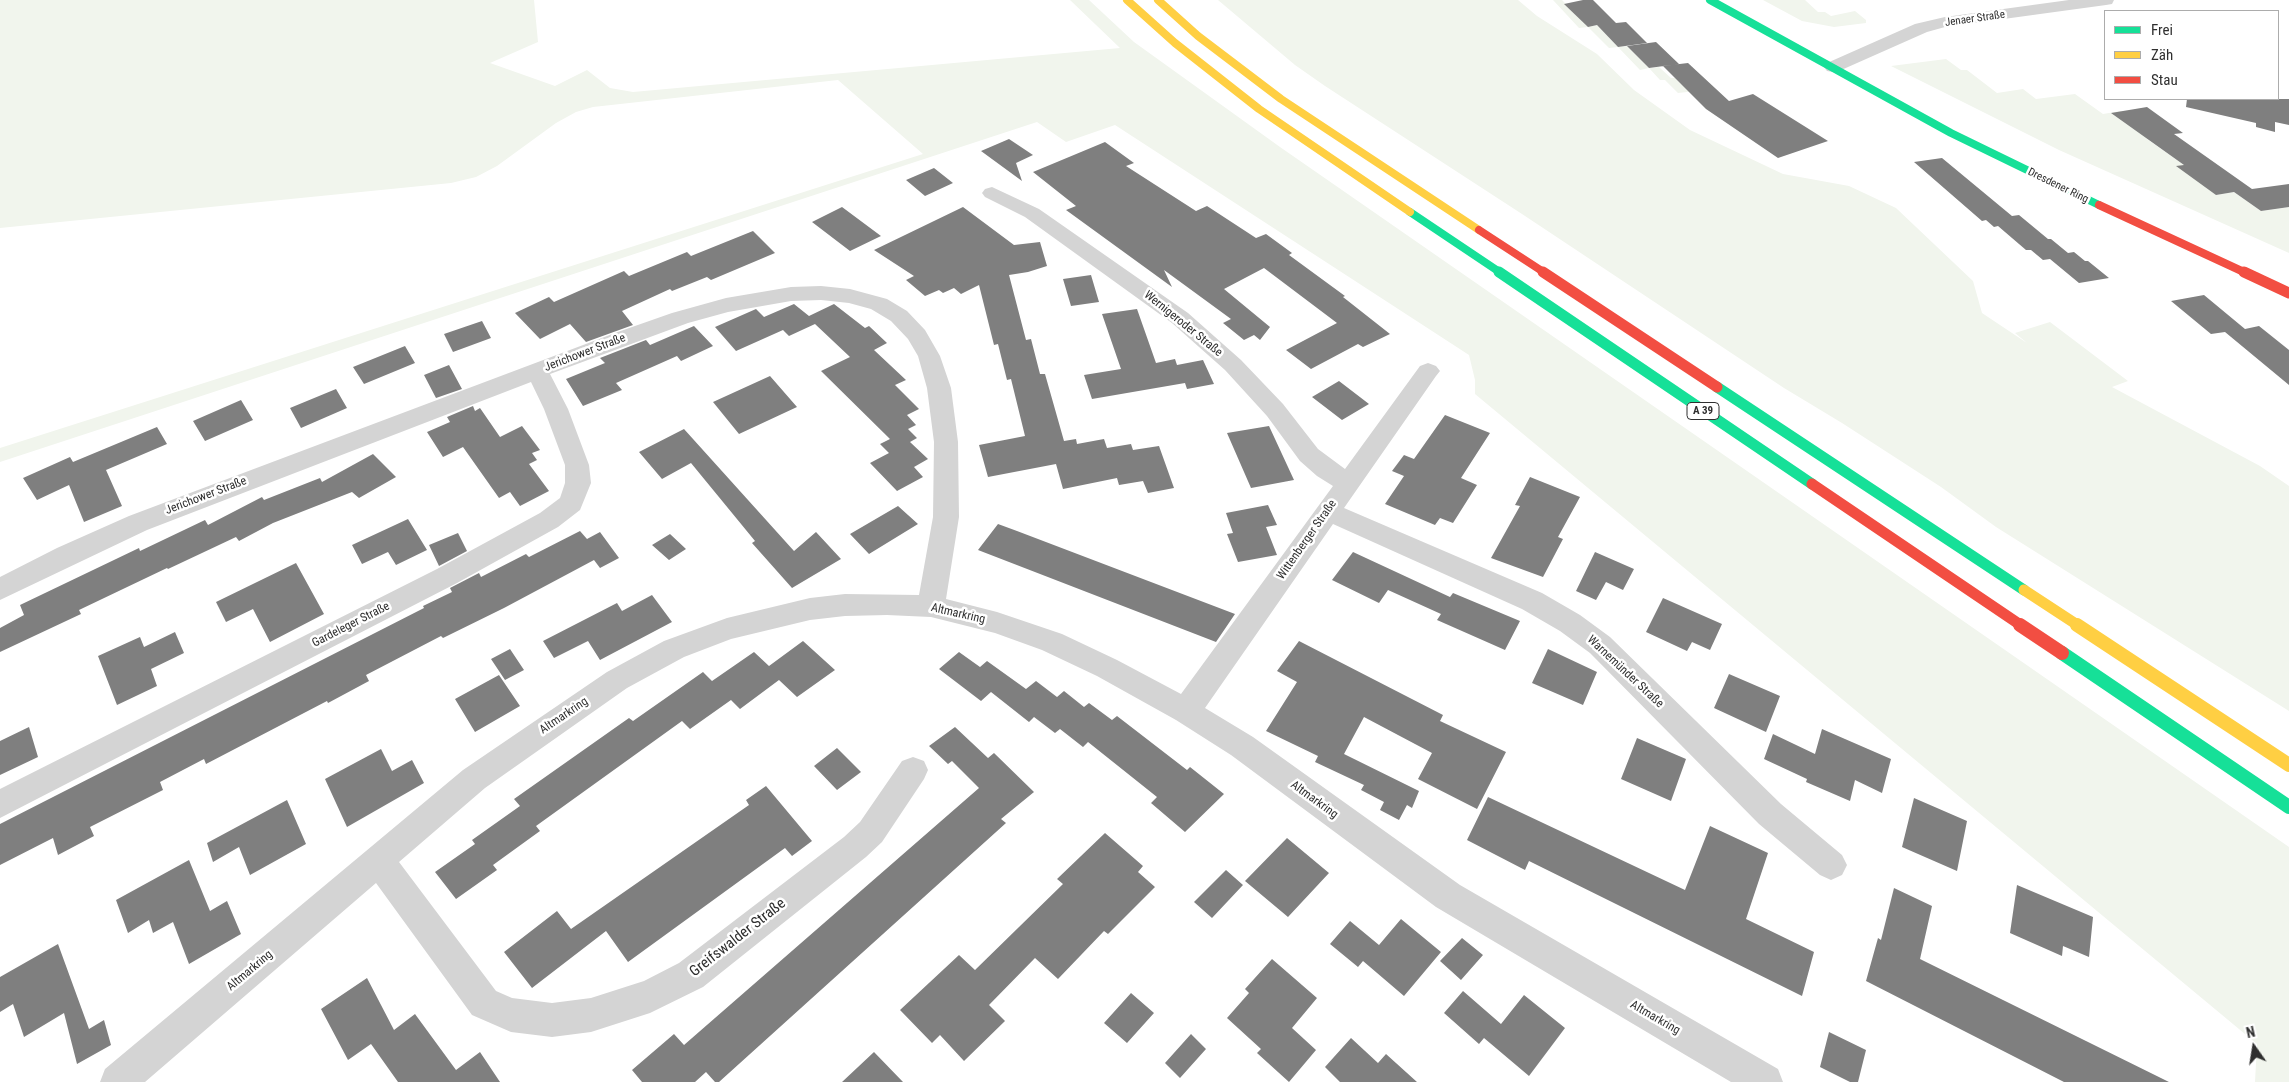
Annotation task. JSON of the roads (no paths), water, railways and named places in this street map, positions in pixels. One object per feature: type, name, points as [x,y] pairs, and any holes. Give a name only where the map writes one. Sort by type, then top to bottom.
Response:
[{"type":"main road","name":"A 39","points":[[1128,0],[1175,43],[1259,109],[2289,807]]},
{"type":"main road","name":"A 39","points":[[1158,0],[1198,36],[1281,99],[2289,765]]},
{"type":"main road","name":"Dresdener Ring","points":[[1710,0],[1847,61],[1910,111],[1992,154],[2289,293]]},
{"type":"main road","name":"Dresdener Ring","points":[[1962,126],[1997,150],[2057,180],[2259,274],[2289,286]]},
{"type":"street","name":"Jenaer Straße","points":[[1847,61],[1899,36],[1945,22],[2106,0]]},
{"type":"street","name":"Wernigeroder Straße","points":[[992,192],[1032,213],[1180,318],[1233,365],[1275,410],[1309,455],[1326,470],[1348,483]]},
{"type":"street","name":"Jerichower Straße","points":[[0,589],[66,555],[138,523],[680,318],[749,300],[791,294],[821,293],[850,296],[879,304],[899,316],[917,335],[929,356],[939,388],[946,442],[946,517],[931,606]]},
{"type":"street","name":"Gardeleger Straße","points":[[0,804],[447,576],[549,520],[571,503],[578,483],[578,465],[538,371]]},
{"type":"street","name":"Wittenberger Straße","points":[[1186,710],[1428,371]]},
{"type":"street","name":"Warnemünder Straße","points":[[1327,510],[1532,601],[1570,623],[1600,645],[1770,814],[1831,865]]},
{"type":"street","name":"Altmarkring","points":[[118,1082],[474,780],[617,680],[674,649],[727,629],[810,609],[870,604],[931,606],[996,623],[1052,642],[1107,668],[1186,710],[1242,746],[1448,896],[1765,1082]]},
{"type":"street","name":"Greifswalder Straße","points":[[379,862],[484,1004],[511,1015],[552,1020],[591,1014],[650,996],[691,976],[855,847],[881,819],[913,770]]}]
